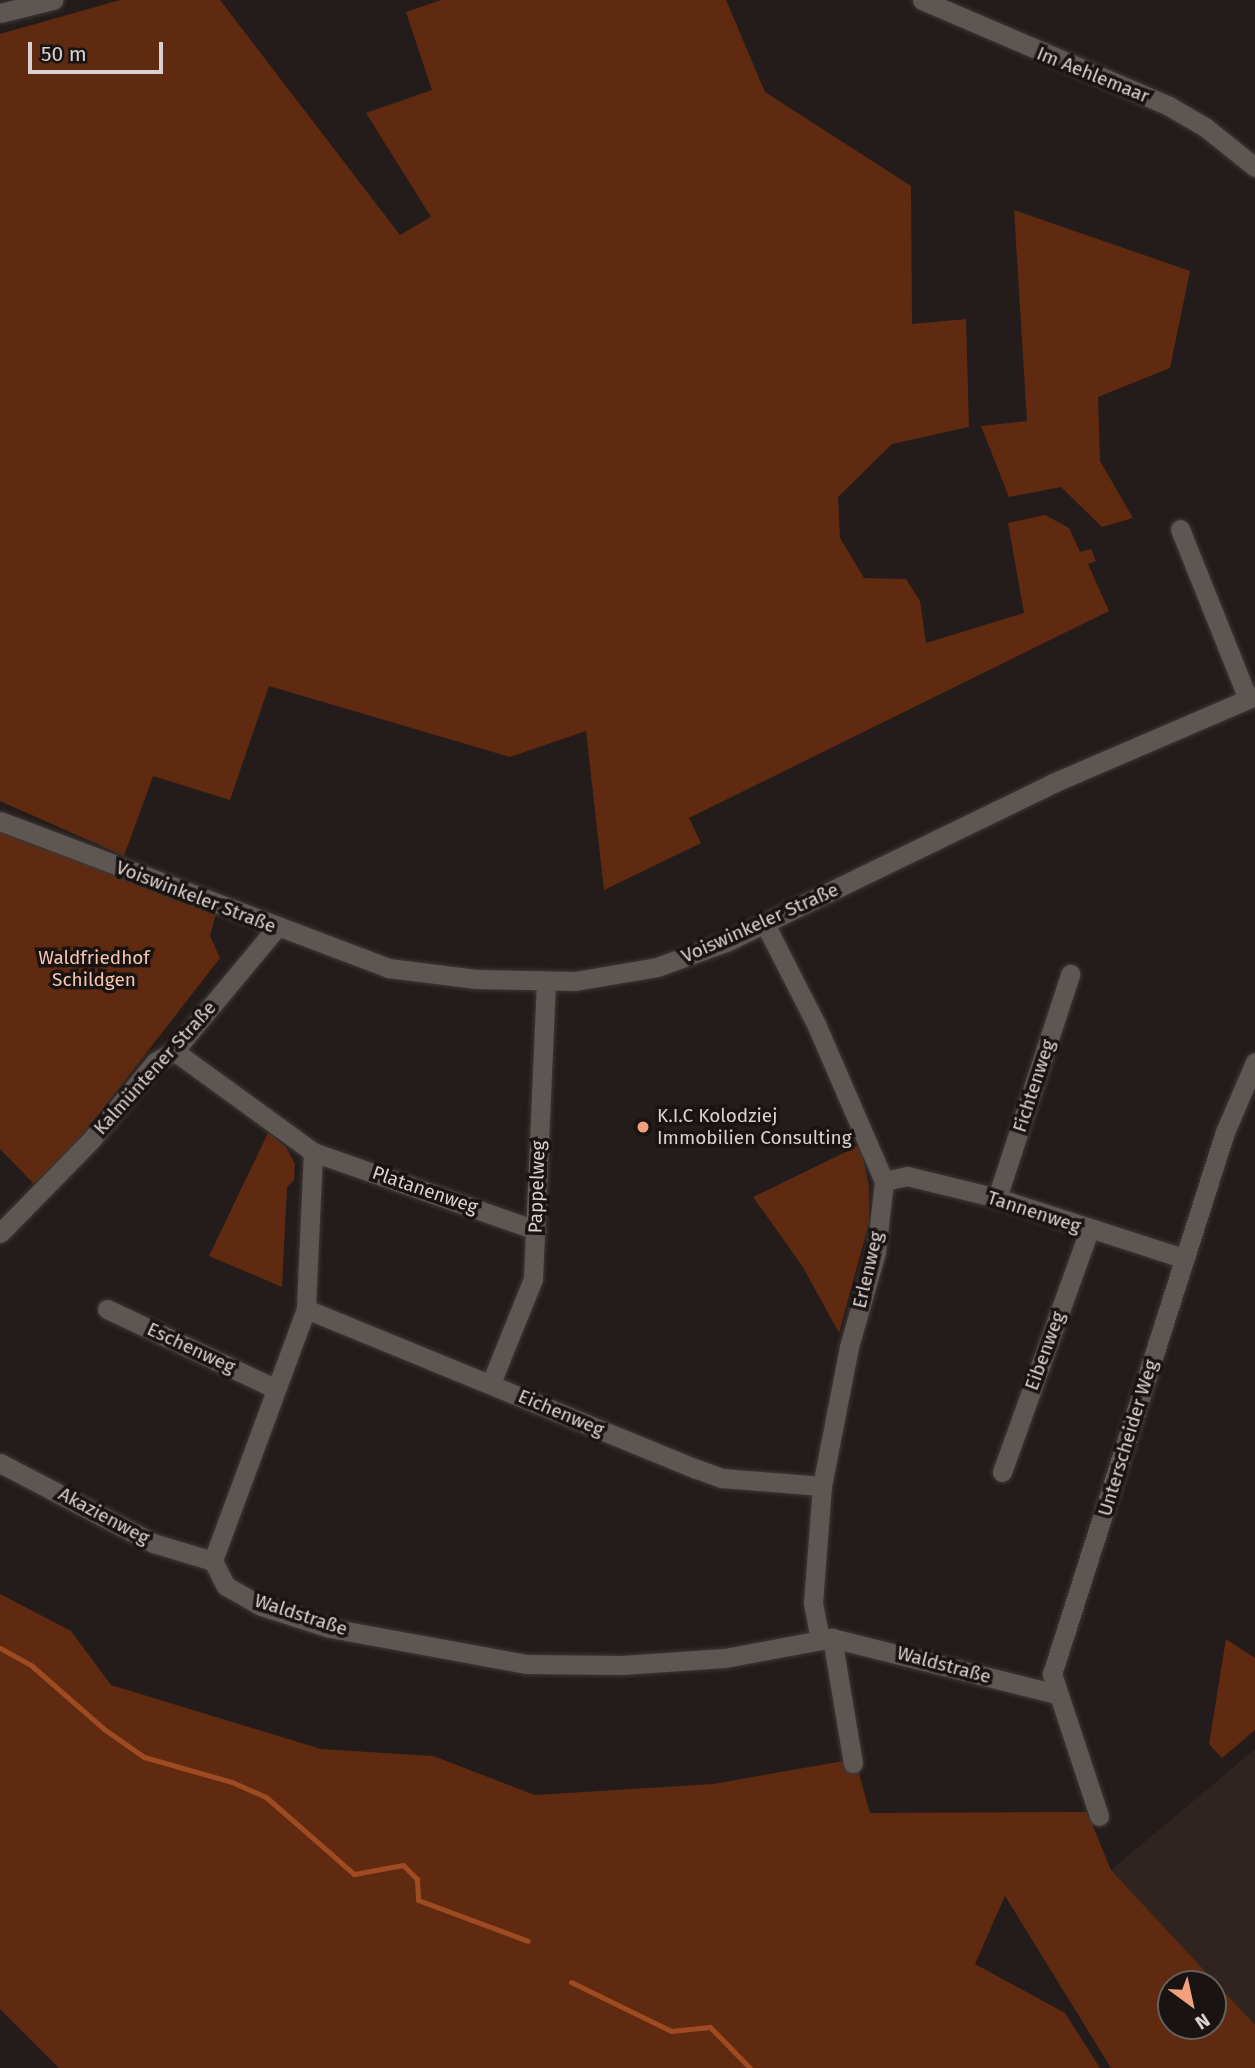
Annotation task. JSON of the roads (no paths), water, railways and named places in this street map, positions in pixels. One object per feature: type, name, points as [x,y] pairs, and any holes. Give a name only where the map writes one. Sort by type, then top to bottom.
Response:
[{"type":"street","points":[[0,13],[53,0]]},
{"type":"street","name":"Im Aehlemaar","points":[[922,0],[1169,106],[1205,127],[1255,166]]},
{"type":"street","points":[[1180,529],[1251,697]]},
{"type":"street","name":"Voiswinkeler Straße","points":[[0,821],[276,928],[388,968],[546,982],[657,967],[765,924],[1053,783],[1251,697]]},
{"type":"street","name":"Erlenweg","points":[[765,924],[827,1048],[884,1181],[876,1252],[849,1347],[822,1486],[814,1603],[826,1638]]},
{"type":"street","name":"Kalmüntener Straße","points":[[0,1233],[91,1140],[155,1062],[174,1051],[276,928]]},
{"type":"street","name":"Fichtenweg","points":[[997,1198],[1070,974]]},
{"type":"street","name":"Pappelweg","points":[[491,1383],[533,1279],[546,982]]},
{"type":"street","points":[[174,1051],[313,1152],[306,1308],[274,1388],[213,1561]]},
{"type":"street","name":"Unterscheider Weg","points":[[1099,1816],[1056,1694],[1052,1674],[1183,1258],[1225,1132],[1255,1062]]},
{"type":"street","name":"Platanenweg","points":[[313,1152],[536,1230]]},
{"type":"street","name":"Tannenweg","points":[[884,1181],[907,1176],[997,1198],[1089,1230],[1183,1258]]},
{"type":"street","name":"Eibenweg","points":[[1002,1472],[1089,1230]]},
{"type":"street","name":"Eichenweg","points":[[306,1308],[722,1478],[822,1486]]},
{"type":"street","name":"Eschenweg","points":[[107,1309],[274,1388]]},
{"type":"street","name":"Akazienweg","points":[[0,1462],[153,1543],[213,1561]]},
{"type":"street","name":"Waldstraße","points":[[213,1561],[226,1586],[261,1606],[330,1628],[526,1664],[622,1665],[725,1658],[826,1638],[1056,1694]]},
{"type":"street","points":[[826,1638],[853,1763]]},
{"type":"waterway","points":[[0,1648],[32,1666],[104,1729],[144,1757],[232,1782],[266,1797],[354,1874],[403,1865],[417,1879],[418,1900],[528,1941]]},
{"type":"waterway","points":[[571,1982],[671,2031],[710,2027],[750,2068]]},
{"type":"place","name":"K.I.C Kolodziej Immobilien Consulting","points":[[643,1127]]},
{"type":"park label","name":"Waldfriedhof Schildgen","points":[[94,969]]}]
